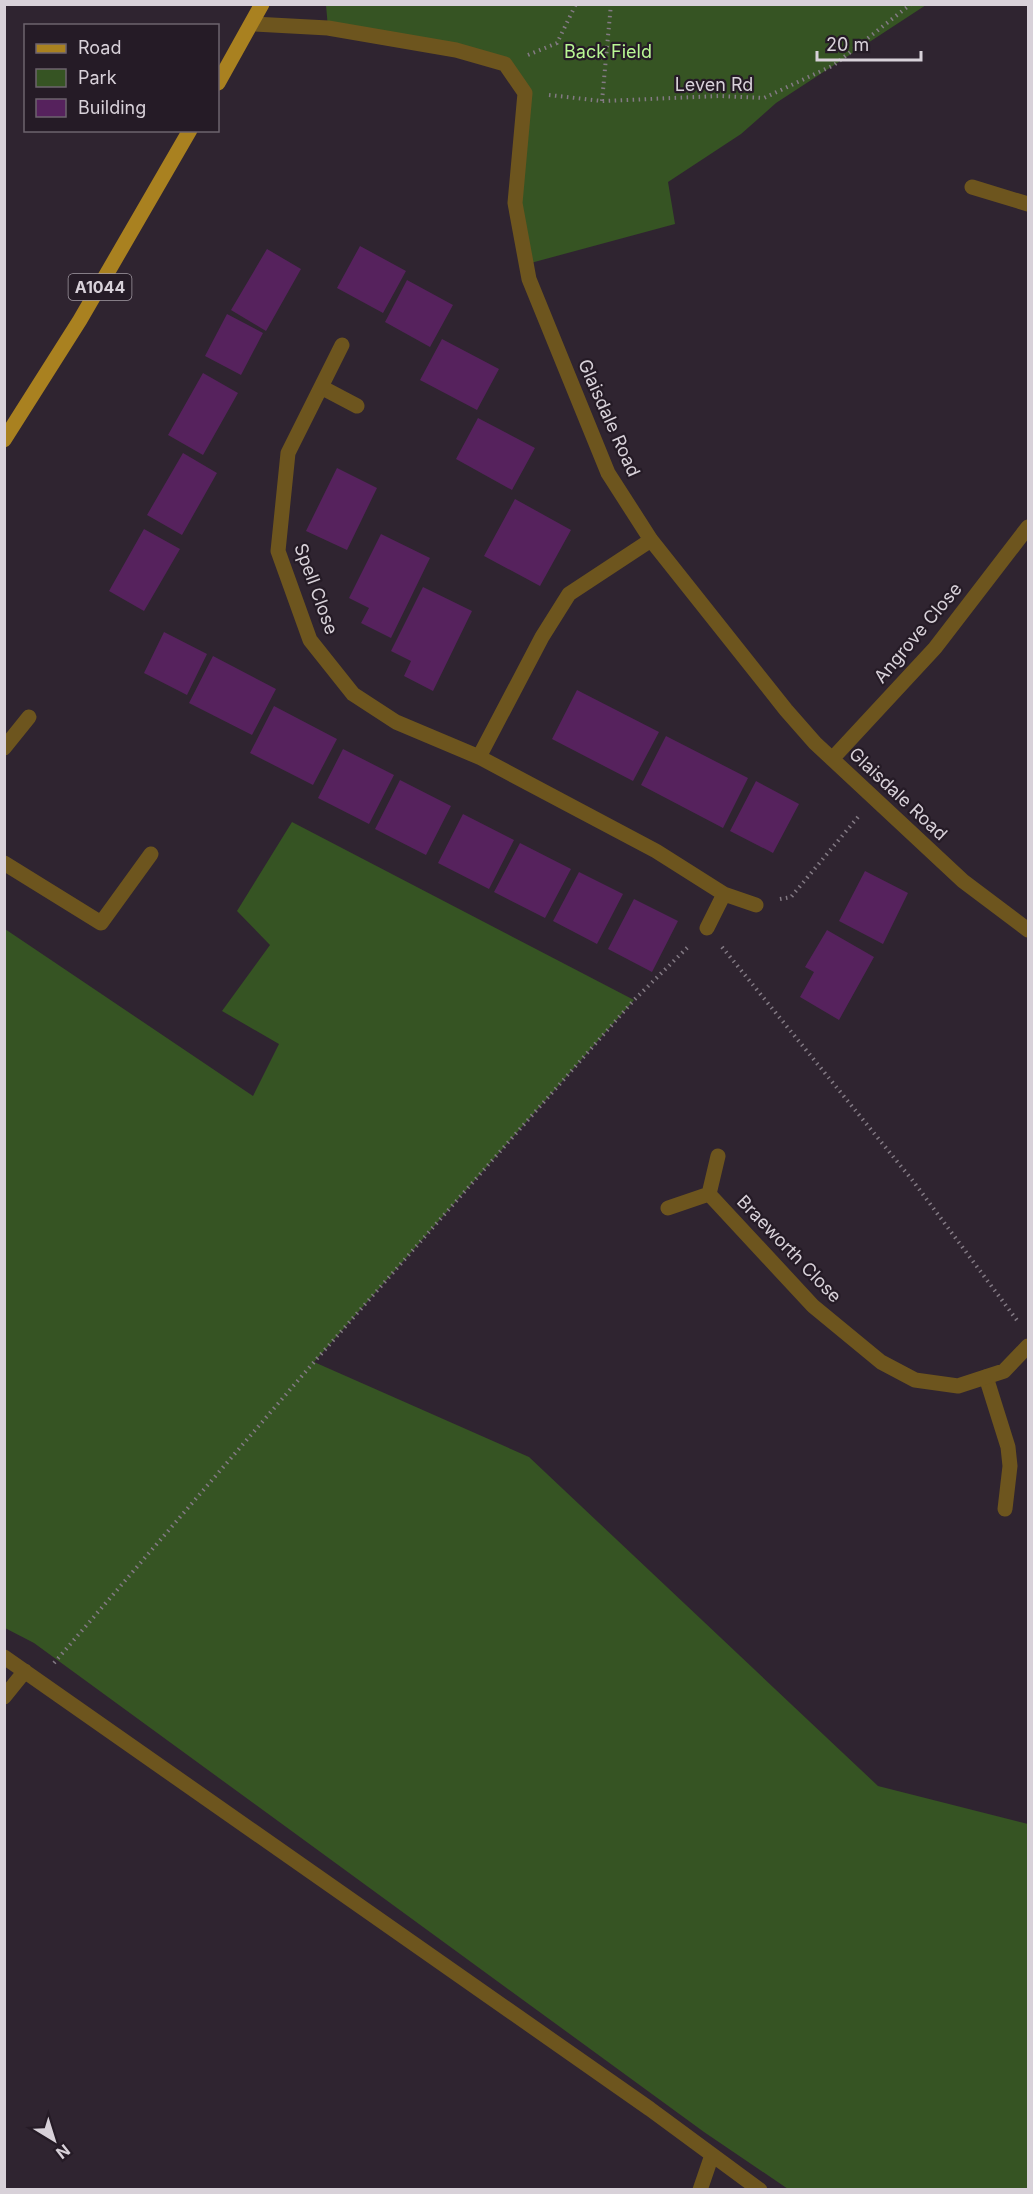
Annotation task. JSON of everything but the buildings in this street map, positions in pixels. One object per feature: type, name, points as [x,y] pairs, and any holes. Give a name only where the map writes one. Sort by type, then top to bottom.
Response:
[{"type":"main road","points":[[219,81],[262,4]]},
{"type":"main road","name":"A1044","points":[[4,440],[80,320],[189,132]]},
{"type":"street","points":[[252,24],[328,28],[456,50],[505,64],[525,93]]},
{"type":"street","name":"Glaisdale Road","points":[[525,93],[515,203],[529,279],[608,473],[651,540],[786,710],[832,759],[963,881],[1029,930]]},
{"type":"street","points":[[972,187],[1029,204]]},
{"type":"street","name":"Spell Close","points":[[342,345],[288,453],[278,551],[310,640],[353,694],[396,722],[479,757],[656,851],[724,894],[756,905]]},
{"type":"street","points":[[321,387],[357,406]]},
{"type":"street","name":"Angrove Close","points":[[832,759],[934,648],[1029,527]]},
{"type":"street","points":[[479,757],[542,637],[569,594],[651,540]]},
{"type":"street","points":[[4,748],[29,717]]},
{"type":"street","points":[[4,863],[100,924],[151,854]]},
{"type":"street","points":[[707,928],[724,894]]},
{"type":"street","name":"Braeworth Close","points":[[709,1194],[718,1156]]},
{"type":"street","name":"Braeworth Close","points":[[668,1208],[709,1194]]},
{"type":"street","name":"Braeworth Close","points":[[709,1194],[813,1306],[881,1362],[915,1380],[958,1386],[1004,1371],[1029,1346]]},
{"type":"street","points":[[986,1377],[1008,1448],[1010,1466],[1005,1509]]},
{"type":"street","points":[[4,1657],[650,2109],[760,2190]]},
{"type":"street","points":[[4,1697],[25,1671]]},
{"type":"street","points":[[700,2190],[712,2155]]},
{"type":"path","points":[[505,64],[557,43],[576,4]]},
{"type":"path","points":[[602,101],[611,4]]},
{"type":"path","name":"Leven Rd","points":[[525,93],[602,101],[720,96],[764,98],[834,65],[911,4]]},
{"type":"path","points":[[756,905],[791,897],[874,798]]},
{"type":"path","points":[[38,1681],[314,1362],[618,1018],[707,928],[913,1182],[1022,1326]]},
{"type":"green space","name":"Back Field","points":[[326,5],[926,5],[776,103],[741,134],[668,182],[675,224],[527,264],[515,203],[525,93],[505,64],[328,28]]},
{"type":"green space","points":[[292,822],[634,1000],[314,1362],[529,1457],[878,1786],[1028,1824],[1028,2189],[788,2189],[704,2132],[34,1643],[5,1628],[5,929],[253,1096],[279,1044],[222,1011],[270,945],[237,911]]}]
